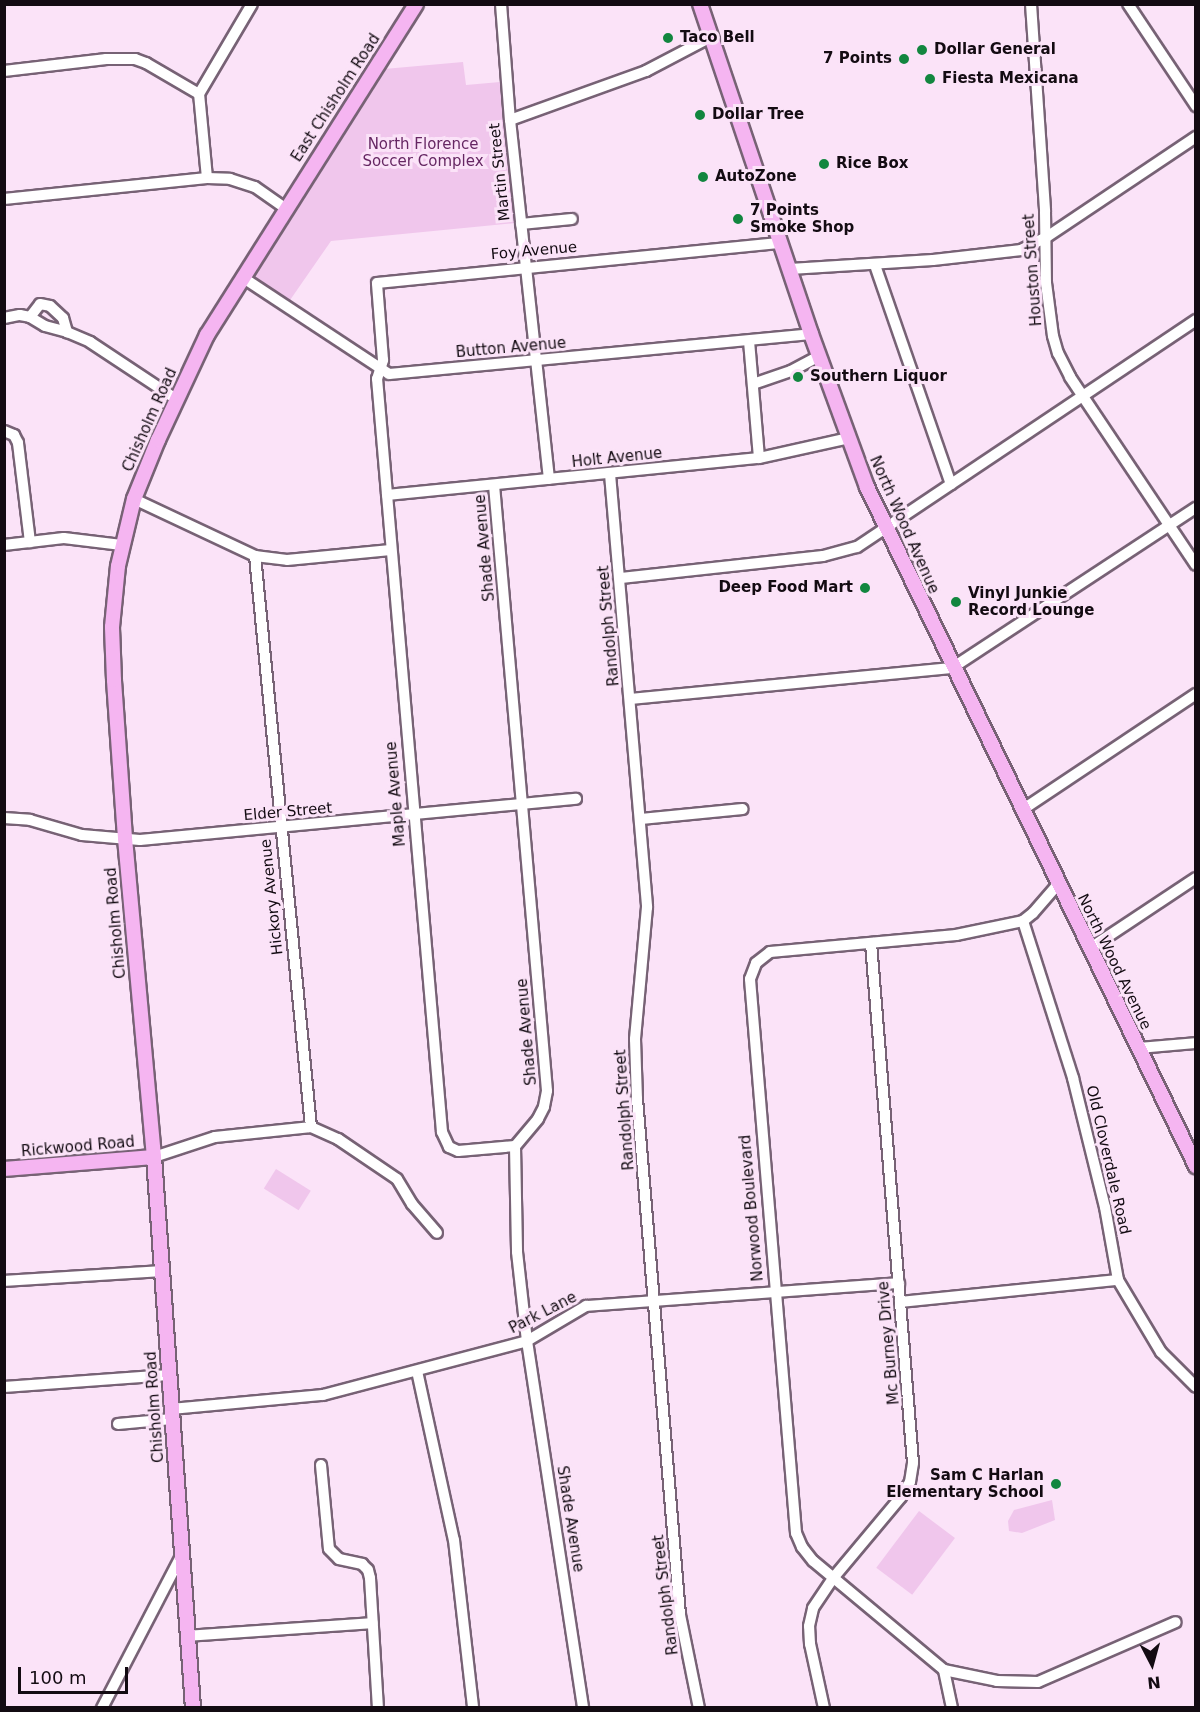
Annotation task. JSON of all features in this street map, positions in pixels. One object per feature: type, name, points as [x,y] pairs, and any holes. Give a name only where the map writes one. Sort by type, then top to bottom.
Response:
[{"type":"main road","name":"East Chisholm Road","points":[[304,179],[416,4]]},
{"type":"main road","name":"North Wood Avenue","points":[[700,4],[811,334],[849,438],[886,529],[1196,1166]]},
{"type":"main road","name":"Chisholm Road","points":[[193,1707],[154,1157],[125,838],[112,645],[114,592],[122,545],[134,499],[177,399],[207,335],[304,179]]},
{"type":"main road","name":"Rickwood Road","points":[[4,1169],[154,1157]]},
{"type":"street","points":[[207,178],[199,94],[252,4]]},
{"type":"street","name":"Martin Street","points":[[501,4],[510,120],[549,480]]},
{"type":"street","name":"Houston Street","points":[[1031,4],[1046,283],[1053,336],[1061,361],[1082,396],[1196,565]]},
{"type":"street","points":[[1128,4],[1196,106]]},
{"type":"street","points":[[510,120],[646,71],[711,37]]},
{"type":"street","points":[[4,71],[106,59],[135,60],[153,66],[199,94]]},
{"type":"street","points":[[790,269],[874,265],[1004,253],[1030,247],[1196,137]]},
{"type":"street","points":[[4,199],[207,178],[239,180],[255,187],[285,208]]},
{"type":"street","points":[[521,224],[572,219]]},
{"type":"street","name":"Foy Avenue","points":[[380,369],[383,360],[377,283],[781,243]]},
{"type":"street","points":[[874,265],[951,484]]},
{"type":"street","name":"Button Avenue","points":[[242,277],[389,374],[535,362],[811,334]]},
{"type":"street","points":[[30,317],[40,304],[50,306],[63,318],[67,332]]},
{"type":"street","points":[[4,318],[20,315],[30,317],[45,326],[90,342],[177,399]]},
{"type":"street","points":[[621,578],[840,553],[857,547],[1196,320]]},
{"type":"street","points":[[749,341],[759,458]]},
{"type":"street","points":[[753,384],[791,371],[819,356]]},
{"type":"street","name":"Maple Avenue","points":[[380,369],[377,379],[413,816],[445,1141],[449,1147],[458,1151],[515,1146]]},
{"type":"street","points":[[4,431],[14,435],[18,442],[30,542]]},
{"type":"street","name":"Holt Avenue","points":[[387,495],[759,458],[849,438]]},
{"type":"street","name":"Randolph Street","points":[[610,474],[641,819],[647,924],[635,1048],[653,1303],[680,1615],[699,1707]]},
{"type":"street","name":"Shade Avenue","points":[[494,485],[547,1091],[544,1107],[538,1119],[515,1146],[516,1243],[527,1341],[583,1707]]},
{"type":"street","points":[[134,499],[255,556],[287,560],[392,550]]},
{"type":"street","points":[[630,699],[952,668],[1196,508]]},
{"type":"street","points":[[4,545],[64,538],[122,545]]},
{"type":"street","name":"Hickory Avenue","points":[[255,556],[310,1127]]},
{"type":"street","points":[[1022,810],[1196,694]]},
{"type":"street","name":"Elder Street","points":[[4,818],[30,820],[82,835],[140,840],[576,799]]},
{"type":"street","points":[[641,819],[743,809]]},
{"type":"street","points":[[1089,949],[1196,878]]},
{"type":"street","points":[[1023,921],[1058,884]]},
{"type":"street","name":"Norwood Boulevard","points":[[944,1670],[813,1561],[802,1547],[796,1533],[750,994],[752,971],[761,957],[770,952],[956,936],[1023,921]]},
{"type":"street","name":"Old Cloverdale Road","points":[[1023,921],[1073,1078],[1105,1207],[1118,1280],[1161,1352],[1196,1387]]},
{"type":"street","name":"Mc Burney Drive","points":[[824,1707],[810,1644],[809,1626],[813,1608],[834,1577],[901,1497],[910,1482],[913,1445],[871,943]]},
{"type":"street","points":[[1137,1048],[1196,1043]]},
{"type":"street","points":[[154,1157],[215,1137],[310,1127],[338,1139],[397,1179],[412,1204],[437,1233]]},
{"type":"street","points":[[4,1281],[162,1271]]},
{"type":"street","points":[[900,1302],[1118,1280]]},
{"type":"street","name":"Park Lane","points":[[118,1424],[171,1414],[314,1396],[417,1371],[527,1341],[586,1306],[653,1303],[899,1283]]},
{"type":"street","points":[[417,1371],[454,1540],[473,1707]]},
{"type":"street","points":[[4,1387],[168,1375]]},
{"type":"street","points":[[321,1465],[329,1549],[339,1559],[362,1564],[368,1569],[378,1707]]},
{"type":"street","points":[[102,1707],[182,1554]]},
{"type":"street","points":[[952,1707],[944,1670],[997,1681],[1038,1682],[1176,1622]]},
{"type":"street","points":[[187,1636],[373,1623]]},
{"type":"green space","name":"North Florence Soccer Complex","points":[[463,62],[466,85],[500,82],[516,223],[331,241],[288,303],[249,278],[384,69]]},
{"type":"green space","points":[[276,1169],[311,1191],[299,1210],[264,1189]]},
{"type":"green space","points":[[1052,1500],[1055,1520],[1022,1533],[1009,1531],[1008,1521],[1014,1510]]},
{"type":"green space","points":[[919,1511],[955,1538],[912,1595],[876,1568]]},
{"type":"place","name":"Taco Bell","points":[[668,38]]},
{"type":"place","name":"Dollar General","points":[[922,50]]},
{"type":"place","name":"7 Points","points":[[904,59]]},
{"type":"place","name":"Fiesta Mexicana","points":[[930,79]]},
{"type":"place","name":"Dollar Tree","points":[[700,115]]},
{"type":"place","name":"Rice Box","points":[[824,164]]},
{"type":"place","name":"AutoZone","points":[[703,177]]},
{"type":"place","name":"7 Points Smoke Shop","points":[[738,219]]},
{"type":"place","name":"Southern Liquor","points":[[798,377]]},
{"type":"place","name":"Deep Food Mart","points":[[865,588]]},
{"type":"place","name":"Vinyl Junkie Record Lounge","points":[[956,602]]},
{"type":"place","name":"Sam C Harlan Elementary School","points":[[1056,1484]]}]
